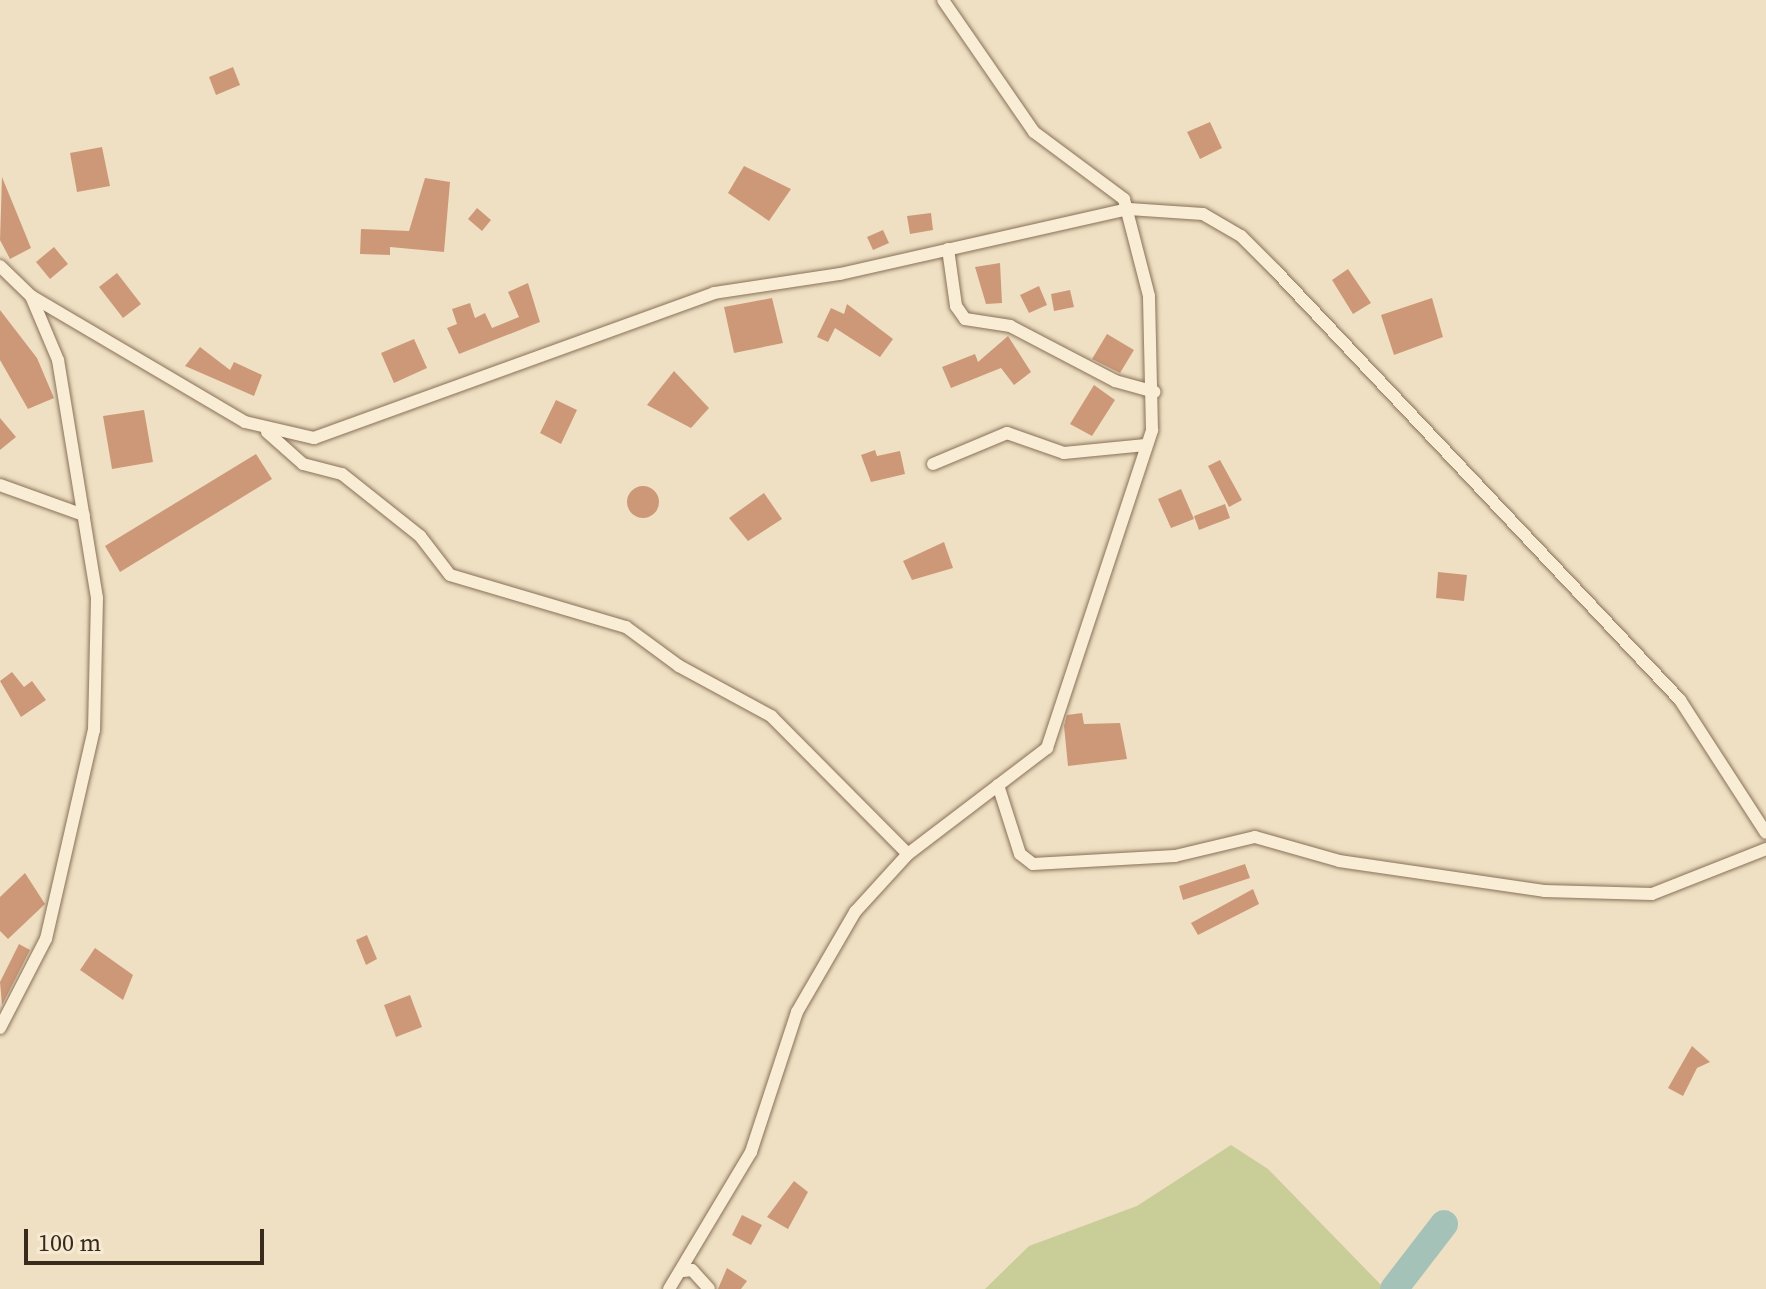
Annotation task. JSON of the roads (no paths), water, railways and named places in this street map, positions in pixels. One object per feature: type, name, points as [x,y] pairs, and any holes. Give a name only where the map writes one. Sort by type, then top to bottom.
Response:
[{"type":"street","points":[[669,1289],[683,1271],[751,1152],[797,1012],[822,962],[855,912],[908,854],[1047,748],[1146,445],[1155,392],[1145,260],[1129,209],[1118,190],[1069,163],[1034,132],[943,0]]},
{"type":"street","points":[[289,454],[314,438],[714,293],[948,249],[1129,209],[1183,209],[1241,236],[1680,700],[1766,833]]},
{"type":"street","points":[[948,249],[956,306],[965,319],[1010,326],[1115,381],[1155,392]]},
{"type":"street","points":[[0,266],[31,296],[267,432],[289,454],[342,474],[420,536],[450,575],[626,627],[679,666],[771,716],[908,854]]},
{"type":"street","points":[[0,1028],[46,939],[90,754],[97,598],[58,360],[31,296]]},
{"type":"street","points":[[267,432],[314,438]]},
{"type":"street","points":[[933,464],[1007,433],[1064,453],[1146,445]]},
{"type":"street","points":[[0,485],[84,515]]},
{"type":"street","points":[[998,785],[1020,854],[1033,864],[1175,856],[1255,837],[1339,861],[1544,891],[1652,894],[1766,849]]},
{"type":"street","points":[[683,1271],[692,1270],[709,1289]]},
{"type":"waterway","points":[[1394,1289],[1444,1224]]}]
